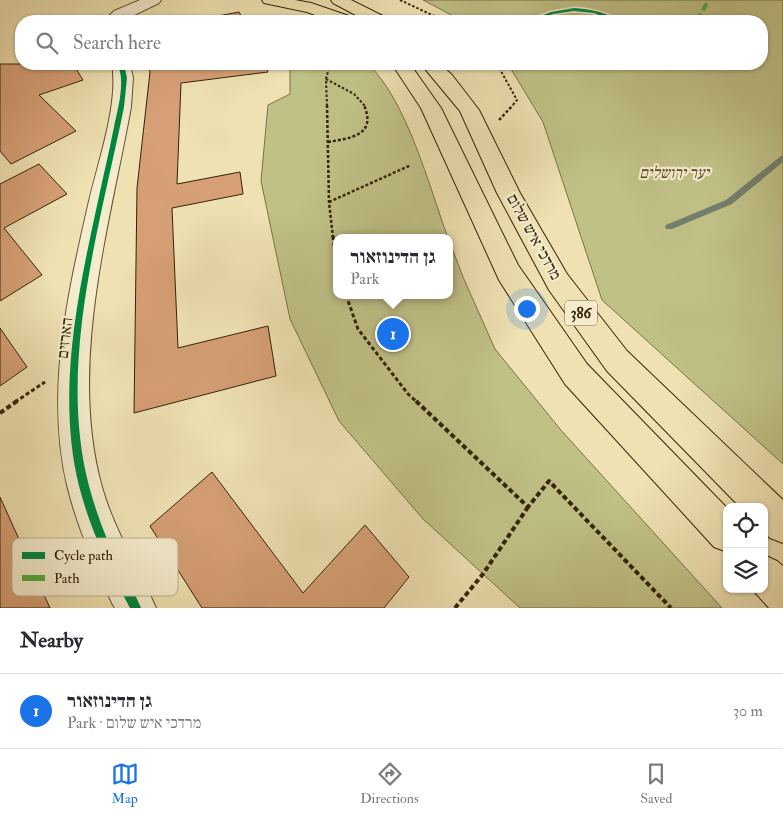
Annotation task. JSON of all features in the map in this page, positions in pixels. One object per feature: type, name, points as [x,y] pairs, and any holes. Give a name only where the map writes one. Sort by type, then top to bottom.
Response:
[{"type":"main road","points":[[270,0],[311,8],[330,15]]},
{"type":"main road","points":[[339,0],[368,15]]},
{"type":"main road","name":"386","points":[[404,70],[430,108],[508,272],[576,374],[723,530]]},
{"type":"main road","name":"מרדכי איש שלום","points":[[435,70],[470,110],[509,193],[558,282],[617,361],[783,525]]},
{"type":"main road","points":[[768,578],[783,594]]},
{"type":"street","points":[[119,15],[153,0]]},
{"type":"street","name":"הארזים","points":[[103,538],[80,468],[75,416],[75,362],[85,284],[122,107],[122,71]]},
{"type":"street","name":"הארזים","points":[[129,596],[136,608]]},
{"type":"path","points":[[400,0],[431,15]]},
{"type":"path","points":[[328,70],[326,79],[329,202],[333,236]]},
{"type":"path","points":[[496,122],[517,100],[500,70]]},
{"type":"path","points":[[326,79],[346,87],[360,100],[368,112],[366,127],[356,136],[328,142]]},
{"type":"path","points":[[329,202],[411,165]]},
{"type":"path","points":[[347,299],[358,328],[408,394],[528,507]]},
{"type":"path","points":[[0,413],[75,362]]},
{"type":"path","points":[[454,608],[483,574],[528,507],[549,481],[671,608]]},
{"type":"green space","name":"יער ירושלים","points":[[423,0],[783,0],[783,464],[602,300],[543,122],[512,70],[768,70],[768,15],[452,15]]},
{"type":"green space","points":[[290,70],[373,70],[394,99],[416,145],[447,234],[333,234],[333,299],[453,299],[453,251],[495,349],[560,429],[722,608],[520,608],[423,519],[339,421],[290,319],[261,181],[268,105],[290,94]]},
{"type":"building","points":[[239,12],[241,15],[223,15]]},
{"type":"building","points":[[0,64],[15,64],[15,70],[77,70],[83,80],[39,95],[76,131],[11,164],[0,151]]},
{"type":"building","points":[[150,70],[267,70],[268,72],[181,83],[177,184],[240,172],[243,194],[172,208],[178,348],[268,326],[276,376],[134,413],[137,188]]},
{"type":"building","points":[[39,164],[67,194],[4,228],[42,275],[0,301],[0,184]]},
{"type":"building","points":[[0,328],[27,367],[0,386]]},
{"type":"building","points":[[212,472],[303,593],[365,525],[409,577],[384,608],[202,608],[178,570],[178,538],[158,538],[150,526]]},
{"type":"building","points":[[0,497],[18,538],[12,538],[12,596],[45,596],[50,608],[0,608]]},
{"type":"waterway","points":[[669,227],[729,202],[783,158]]},
{"type":"marked path","points":[[700,15],[707,3],[706,0]]},
{"type":"cycle path","points":[[545,15],[574,9],[603,15]]},
{"type":"cycle path","points":[[101,538],[89,504],[80,467],[75,422],[74,377],[84,286],[121,107],[124,78],[122,70]]},
{"type":"cycle path","points":[[129,596],[136,608]]},
{"type":"place","name":"גן הדינוזאור","points":[[393,334]]}]
